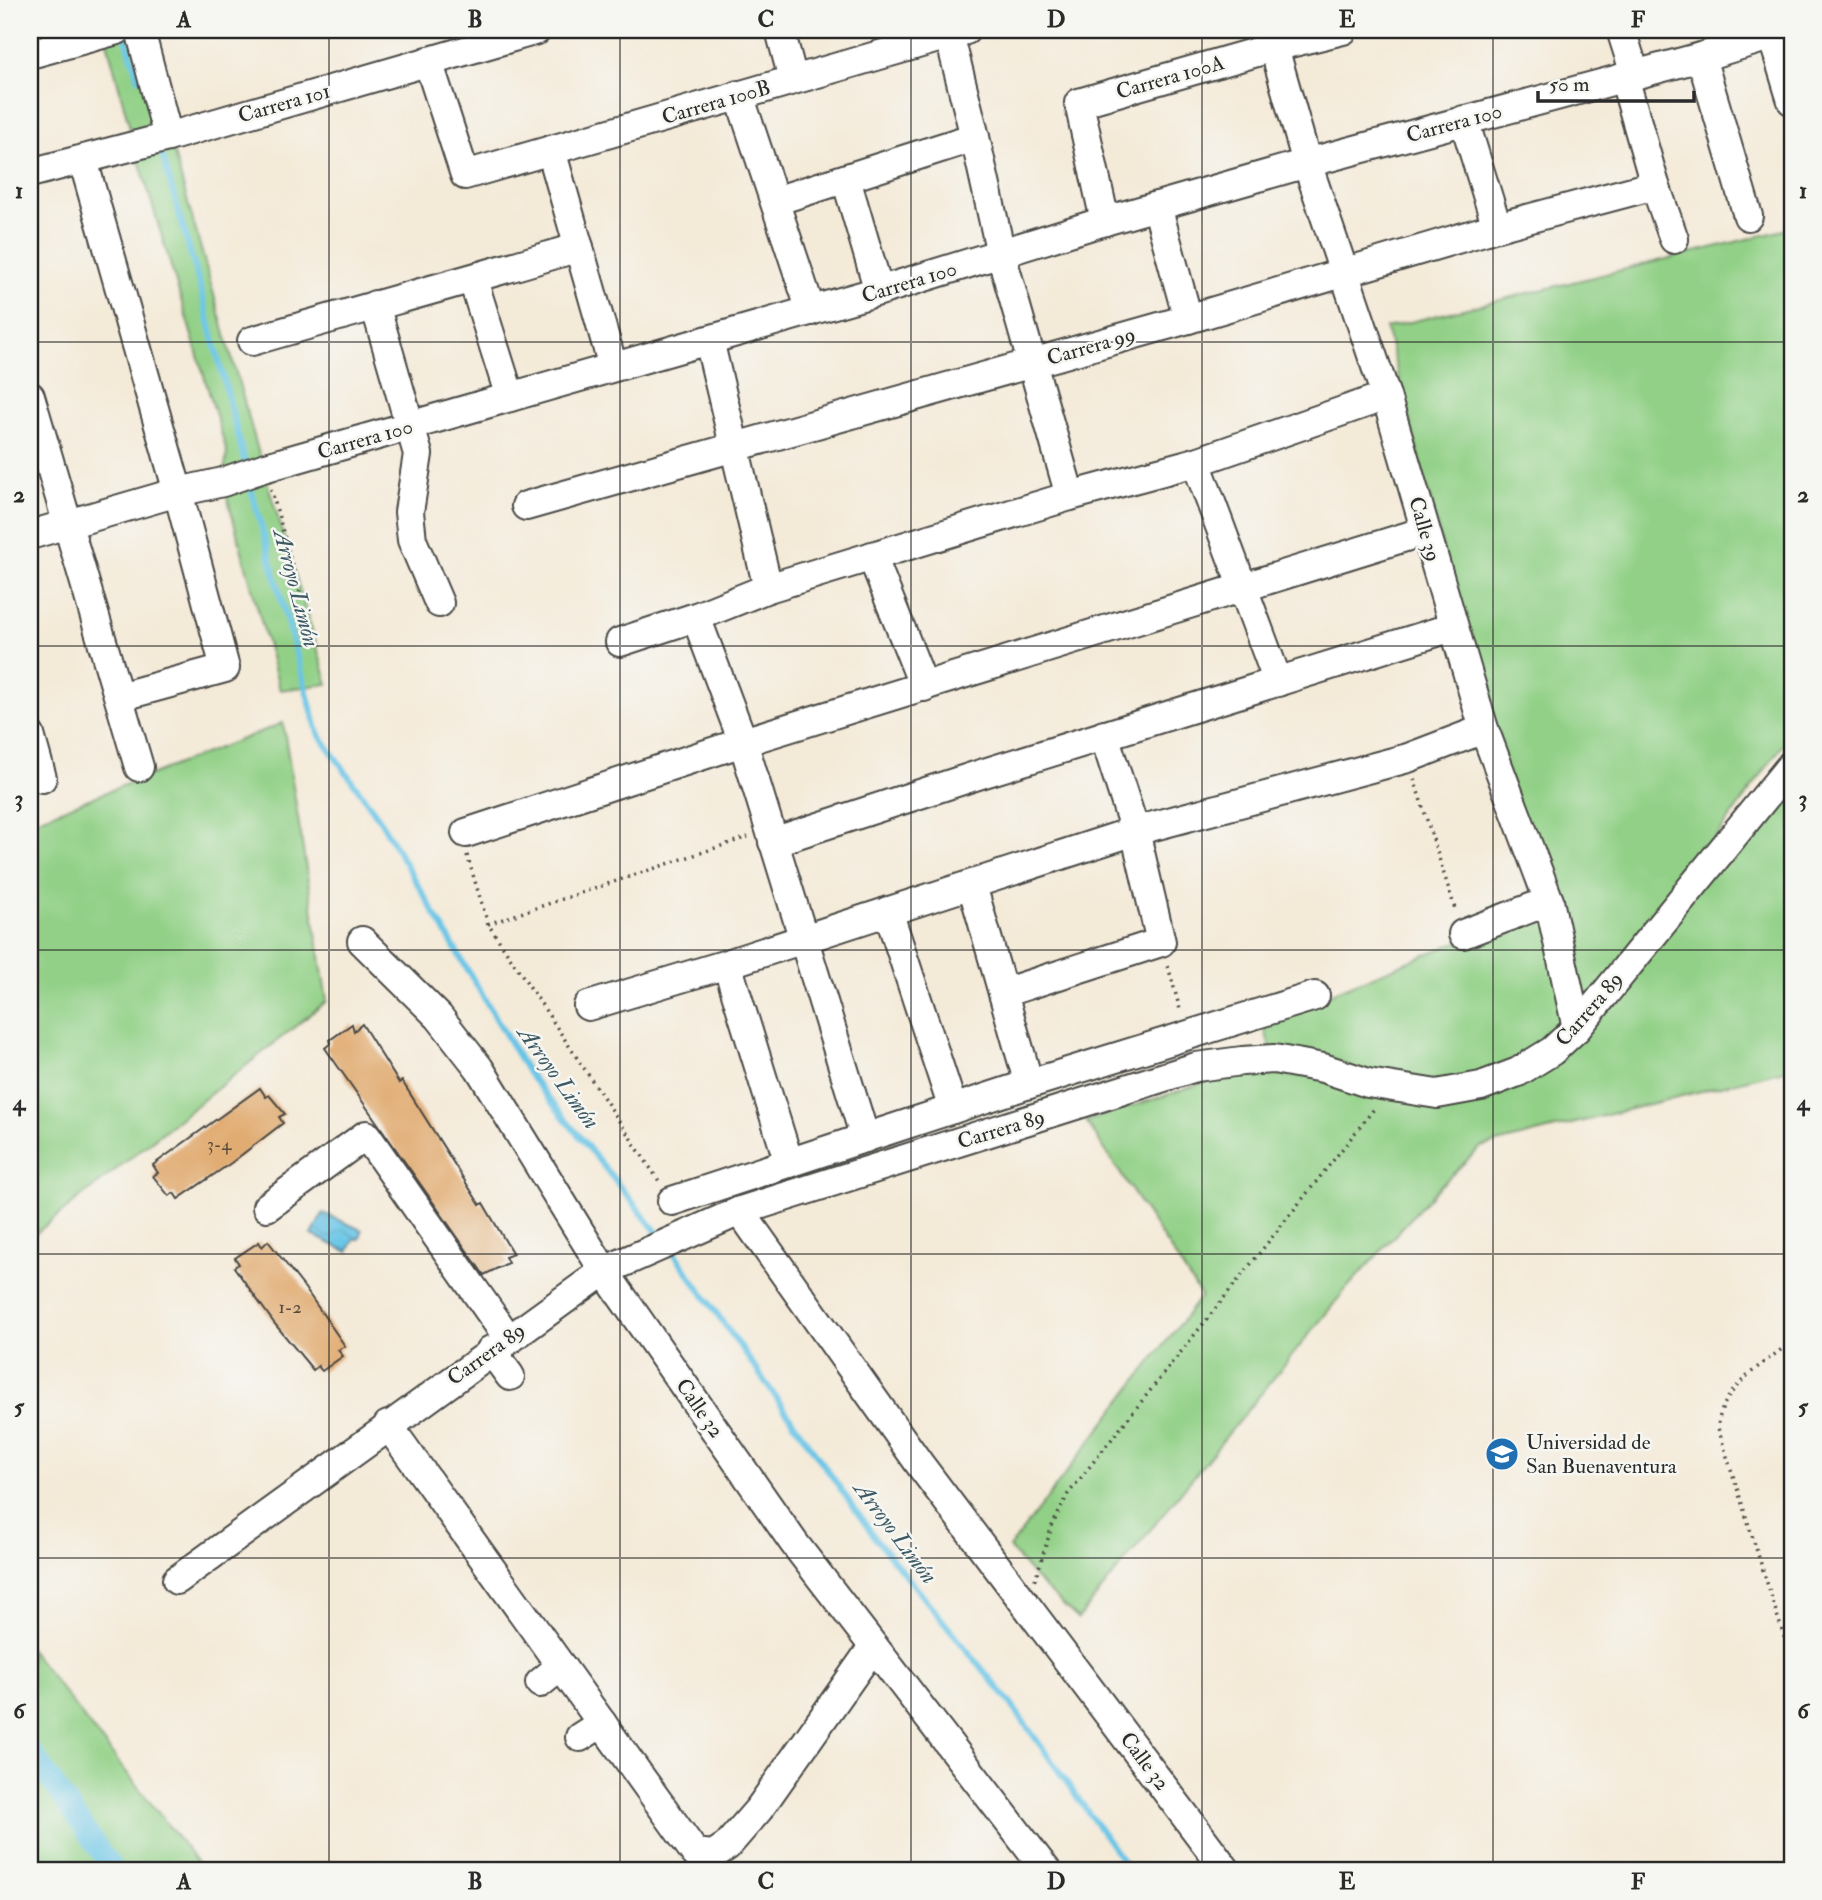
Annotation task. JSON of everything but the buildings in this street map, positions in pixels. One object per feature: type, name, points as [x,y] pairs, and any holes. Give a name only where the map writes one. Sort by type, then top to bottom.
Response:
[{"type":"street","points":[[30,54],[114,30]]},
{"type":"street","points":[[139,30],[168,138]]},
{"type":"street","name":"Carrera 101","points":[[30,173],[135,144],[168,138],[428,61],[454,41],[537,30]]},
{"type":"street","points":[[780,30],[793,79]]},
{"type":"street","name":"Carrera 100A","points":[[1105,221],[1079,103],[1271,38],[1343,30]]},
{"type":"street","points":[[1621,30],[1654,184],[1674,239]]},
{"type":"street","points":[[954,31],[1001,254],[1070,496]]},
{"type":"street","name":"Carrera 100B","points":[[428,61],[465,175],[954,31]]},
{"type":"street","points":[[1781,32],[1792,101]]},
{"type":"street","name":"Carrera 100","points":[[30,535],[178,492],[223,482],[270,466],[811,311],[1157,206],[1701,57],[1781,32]]},
{"type":"street","name":"Calle 39","points":[[1271,38],[1307,163],[1386,396],[1484,729],[1549,901],[1577,1028]]},
{"type":"street","points":[[1701,57],[1748,216]]},
{"type":"street","points":[[739,95],[811,311]]},
{"type":"street","points":[[1464,120],[1497,228]]},
{"type":"street","points":[[775,201],[975,137]]},
{"type":"street","points":[[551,150],[613,368]]},
{"type":"street","points":[[83,160],[178,492],[225,668],[119,697]]},
{"type":"street","points":[[846,179],[879,291]]},
{"type":"street","name":"Carrera 99","points":[[526,506],[1654,184]]},
{"type":"street","points":[[1157,206],[1188,319]]},
{"type":"street","points":[[252,341],[579,247]]},
{"type":"street","points":[[473,279],[510,397]]},
{"type":"street","points":[[374,305],[418,454],[409,512],[412,540],[439,603]]},
{"type":"street","points":[[709,340],[768,588]]},
{"type":"street","points":[[30,396],[139,767]]},
{"type":"street","points":[[620,642],[696,617],[768,588],[1070,496],[1196,462],[1386,396]]},
{"type":"street","points":[[1196,462],[1278,682]]},
{"type":"street","points":[[466,833],[743,743],[1425,531]]},
{"type":"street","points":[[872,556],[924,687]]},
{"type":"street","points":[[696,617],[743,743],[865,1138]]},
{"type":"street","points":[[771,836],[1453,627]]},
{"type":"street","points":[[588,1006],[727,964],[1135,831],[1408,758],[1484,729]]},
{"type":"street","points":[[30,736],[42,778]]},
{"type":"street","points":[[1003,993],[1161,942],[1135,831],[1104,736]]},
{"type":"street","name":"Carrera 89","points":[[177,1580],[499,1344],[610,1268],[729,1216],[1196,1067],[1274,1059],[1322,1068],[1368,1083],[1437,1094],[1481,1086],[1518,1072],[1552,1051],[1577,1028],[1792,764]]},
{"type":"street","points":[[972,885],[1029,1084]]},
{"type":"street","points":[[1463,934],[1549,901]]},
{"type":"street","points":[[888,911],[953,1109]]},
{"type":"street","name":"Calle 32","points":[[362,941],[439,1017],[479,1068],[794,1543],[1046,1870]]},
{"type":"street","points":[[727,964],[789,1163]]},
{"type":"street","points":[[672,1201],[1029,1084],[1315,996]]},
{"type":"street","points":[[267,1207],[366,1135],[499,1344],[510,1376]]},
{"type":"street","name":"Calle 32","points":[[729,1216],[931,1461],[1027,1609],[1138,1751],[1226,1870]]},
{"type":"street","points":[[388,1425],[551,1674],[591,1730],[695,1853],[713,1855],[727,1846],[759,1809],[873,1647]]},
{"type":"path","points":[[270,466],[269,483],[302,600]]},
{"type":"path","points":[[1408,758],[1463,934]]},
{"type":"path","points":[[466,833],[464,843],[488,924],[672,1201]]},
{"type":"path","points":[[488,924],[771,836]]},
{"type":"path","points":[[1161,942],[1187,1035]]},
{"type":"path","points":[[1027,1609],[1052,1526],[1068,1494],[1391,1087]]},
{"type":"path","points":[[1792,1341],[1727,1396],[1721,1407],[1718,1428],[1792,1662]]},
{"type":"green space","points":[[104,30],[139,30],[263,468],[328,684],[280,690],[223,482],[227,452],[134,144]]},
{"type":"green space","points":[[1792,228],[1792,732],[1605,991],[1792,764],[1792,1068],[1481,1147],[1440,1186],[1346,1289],[1078,1619],[1036,1579],[1009,1548],[1201,1296],[1086,1121],[1274,1060],[1262,1021],[1536,910],[1386,328]]},
{"type":"green space","points":[[283,723],[327,1001],[30,1238],[30,822]]},
{"type":"green space","points":[[30,1649],[203,1870],[30,1870]]},
{"type":"water","points":[[323,1213],[362,1230],[360,1239],[354,1239],[348,1252],[312,1235]]},
{"type":"waterway","name":"Arroyo Limón","points":[[125,35],[138,78]]},
{"type":"waterway","name":"Arroyo Limón","points":[[162,155],[198,279],[246,467]]},
{"type":"waterway","name":"Arroyo Limón","points":[[249,481],[318,733],[378,817],[528,1073],[660,1236]]},
{"type":"waterway","name":"Arroyo Limón","points":[[672,1250],[876,1539],[1011,1704],[1129,1870]]},
{"type":"waterway","points":[[30,1750],[113,1870]]},
{"type":"place","name":"Universidad de San Buenaventura","points":[[1502,1454]]}]
